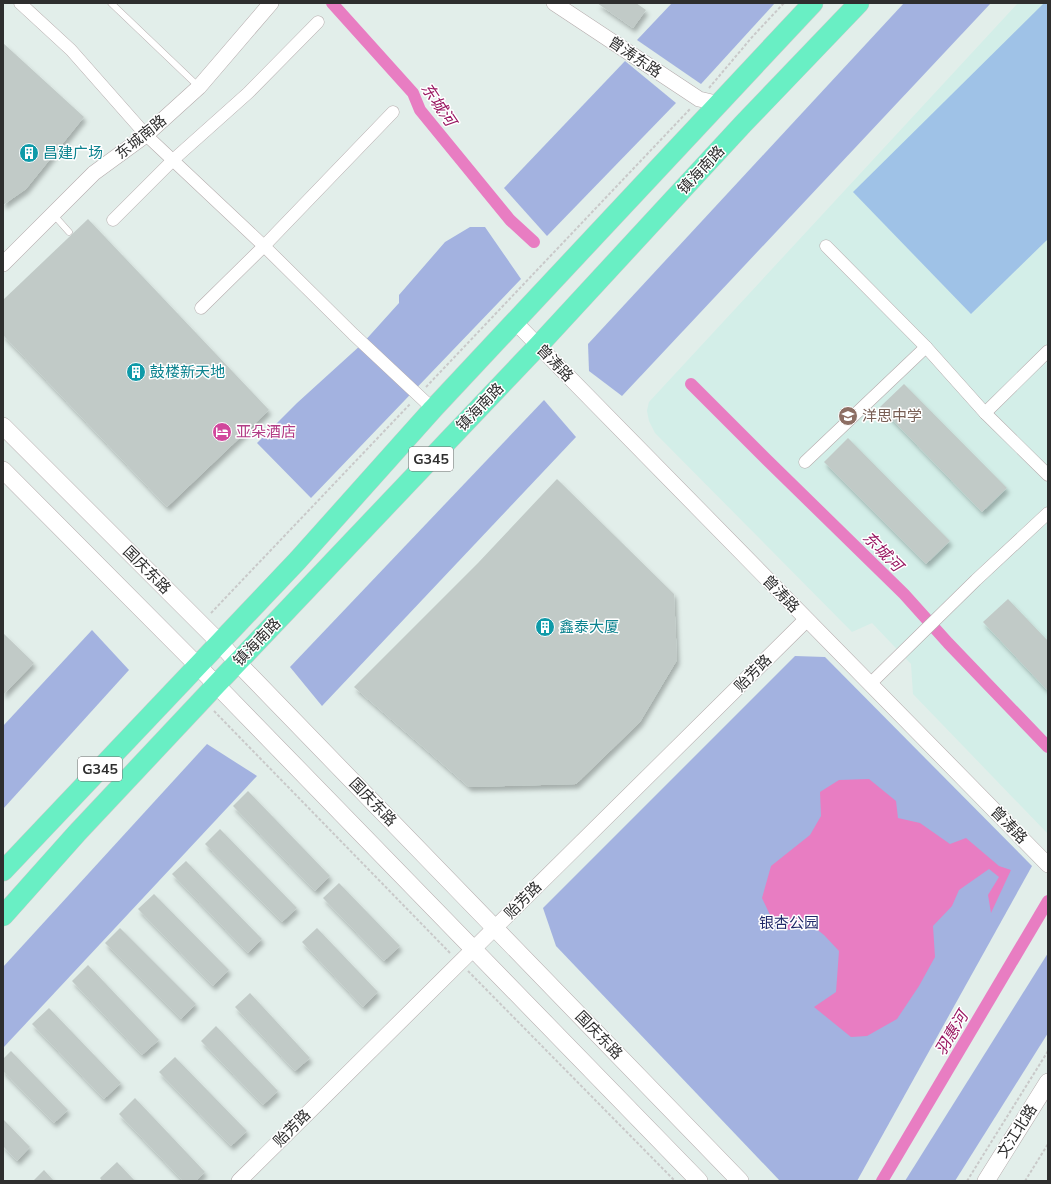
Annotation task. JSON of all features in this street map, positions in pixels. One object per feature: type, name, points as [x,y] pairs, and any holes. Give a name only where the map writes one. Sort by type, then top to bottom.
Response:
[{"type":"highway","name":"镇海南路","points":[[3,871],[298,560],[433,408],[720,104],[813,3]]},
{"type":"highway","name":"镇海南路","points":[[3,916],[77,833],[237,662],[538,346],[743,124],[859,3]]},
{"type":"main road","name":"国庆东路","points":[[3,426],[219,642],[740,1181]]},
{"type":"main road","name":"国庆东路","points":[[3,470],[198,666],[699,1181]]},
{"type":"main road","name":"文江北路","points":[[986,1181],[1048,1082]]},
{"type":"main road","points":[[998,1181],[1048,1100]]},
{"type":"street","points":[[20,3],[71,50],[146,135],[264,246],[418,396],[433,408]]},
{"type":"street","name":"东城南路","points":[[3,264],[94,173],[146,135],[199,87],[271,3]]},
{"type":"street","name":"曾涛东路","points":[[554,3],[699,100],[720,104]]},
{"type":"street","points":[[113,220],[174,160],[248,93],[318,22]]},
{"type":"street","points":[[200,308],[264,246],[393,112]]},
{"type":"street","points":[[826,246],[926,347],[985,413],[1048,475]]},
{"type":"street","name":"曾涛路","points":[[515,322],[1048,865]]},
{"type":"street","points":[[805,462],[926,347]]},
{"type":"street","points":[[985,413],[1048,351]]},
{"type":"street","points":[[870,684],[976,580],[1048,513]]},
{"type":"street","name":"贻芳路","points":[[239,1181],[806,620]]},
{"type":"lane","points":[[111,3],[199,87]]},
{"type":"lane","points":[[53,214],[69,232]]},
{"type":"path","points":[[201,624],[699,100],[753,36],[784,3]]},
{"type":"path","points":[[202,700],[675,1181]]},
{"type":"path","points":[[967,1181],[1048,1051]]},
{"type":"path","points":[[1025,1181],[1048,1144]]},
{"type":"shaded area","name":"洋思中学","points":[[1018,3],[1048,3],[1048,834],[913,694],[911,664],[872,623],[852,632],[655,433],[649,421],[647,411],[649,402]]},
{"type":"shaded area","points":[[1044,3],[1048,3],[1048,239],[971,314],[853,192]]},
{"type":"shaded area","points":[[869,779],[896,801],[898,818],[920,823],[950,844],[966,838],[999,866],[1011,870],[991,913],[988,895],[999,877],[989,869],[959,890],[952,906],[933,926],[935,957],[919,986],[897,1019],[867,1036],[851,1037],[814,1007],[836,992],[839,951],[824,935],[805,920],[789,930],[771,917],[762,898],[771,866],[810,835],[821,816],[820,792],[839,780]]},
{"type":"green space","points":[[672,3],[775,3],[701,84],[637,40]]},
{"type":"green space","points":[[904,3],[991,3],[622,396],[589,371],[588,344]]},
{"type":"green space","points":[[625,61],[676,103],[547,236],[504,188]]},
{"type":"green space","points":[[470,227],[485,227],[521,279],[311,498],[257,443],[297,403],[362,344],[399,303],[399,295],[445,242]]},
{"type":"green space","points":[[544,400],[576,437],[322,706],[290,667]]},
{"type":"green space","points":[[92,630],[129,670],[3,809],[3,726]]},
{"type":"green space","name":"银杏公园","points":[[795,656],[825,657],[1032,866],[857,1181],[780,1181],[556,946],[543,908]]},
{"type":"green space","points":[[207,744],[257,776],[3,1048],[3,967]]},
{"type":"green space","points":[[1048,953],[1048,1033],[955,1181],[905,1181]]},
{"type":"building","points":[[597,3],[636,3],[646,10],[633,28]]},
{"type":"building","name":"昌建广场","points":[[3,43],[84,117],[26,189],[3,205]]},
{"type":"building","name":"鼓楼新天地","points":[[88,219],[269,410],[167,507],[3,335],[3,300]]},
{"type":"building","points":[[904,384],[1007,488],[982,512],[880,407]]},
{"type":"building","points":[[848,438],[950,541],[926,564],[824,462]]},
{"type":"building","name":"鑫泰大厦","points":[[557,479],[674,594],[677,660],[640,722],[576,784],[469,787],[354,687],[478,563]]},
{"type":"building","points":[[1008,599],[1048,641],[1048,691],[983,622]]},
{"type":"building","points":[[3,633],[34,663],[3,695]]},
{"type":"building","points":[[248,791],[330,876],[315,891],[233,806]]},
{"type":"building","points":[[220,829],[297,908],[282,922],[205,844]]},
{"type":"building","points":[[186,861],[262,939],[248,953],[172,874]]},
{"type":"building","points":[[339,883],[400,946],[384,961],[323,898]]},
{"type":"building","points":[[154,894],[229,970],[213,986],[138,909]]},
{"type":"building","points":[[120,928],[196,1004],[181,1019],[105,943]]},
{"type":"building","points":[[317,928],[378,992],[363,1007],[302,942]]},
{"type":"building","points":[[88,965],[159,1040],[142,1055],[72,981]]},
{"type":"building","points":[[250,993],[310,1058],[295,1071],[235,1007]]},
{"type":"building","points":[[49,1008],[121,1083],[104,1099],[32,1024]]},
{"type":"building","points":[[216,1026],[278,1091],[263,1105],[201,1041]]},
{"type":"building","points":[[11,1051],[68,1110],[54,1123],[3,1071],[3,1059]]},
{"type":"building","points":[[175,1057],[247,1131],[231,1146],[159,1072]]},
{"type":"building","points":[[135,1098],[205,1172],[196,1181],[183,1181],[119,1114]]},
{"type":"building","points":[[3,1119],[30,1147],[17,1161],[3,1146]]},
{"type":"building","points":[[117,1162],[135,1181],[102,1181],[100,1178]]},
{"type":"building","points":[[44,1170],[54,1181],[33,1181]]},
{"type":"waterway","name":"东城河","points":[[332,3],[413,93],[420,110],[510,220],[534,242]]},
{"type":"waterway","name":"东城河","points":[[691,384],[904,594],[948,643],[1048,747]]},
{"type":"waterway","name":"羽惠河","points":[[882,1181],[1048,901]]},
{"type":"place","name":"昌建广场","points":[[29,153]]},
{"type":"place","name":"鼓楼新天地","points":[[136,372]]},
{"type":"place","name":"洋思中学","points":[[848,416]]},
{"type":"place","name":"亚朵酒店","points":[[222,432]]},
{"type":"place","name":"鑫泰大厦","points":[[545,627]]}]
